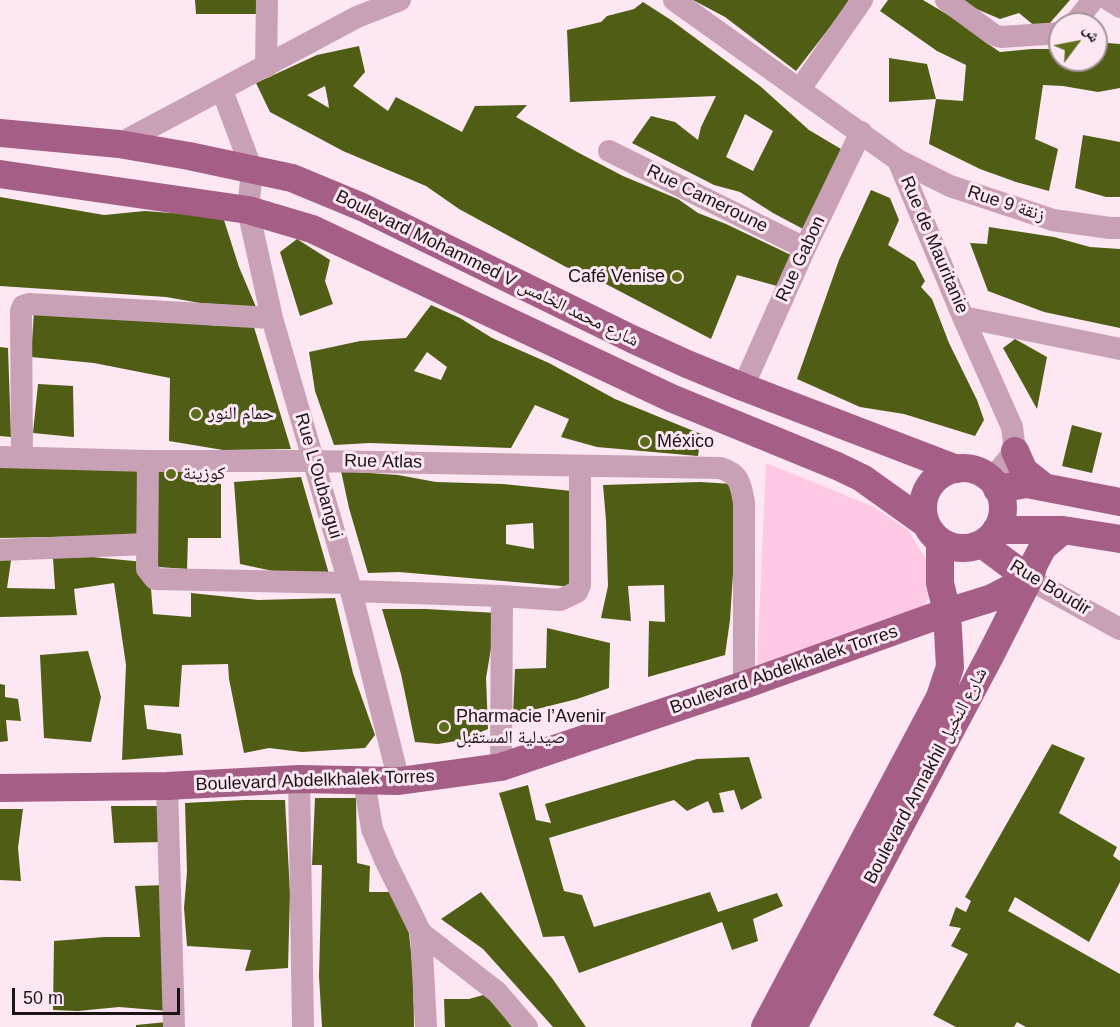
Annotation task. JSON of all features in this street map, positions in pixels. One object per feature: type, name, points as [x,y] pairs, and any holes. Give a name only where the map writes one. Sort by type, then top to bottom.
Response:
[{"type":"main road","name":"Boulevard Mohammed V شارع محمد الخامس","points":[[0,133],[119,144],[292,178],[362,207],[632,339],[743,387],[957,469]]},
{"type":"main road","name":"Boulevard Mohammed V شارع محمد الخامس","points":[[0,174],[248,210],[312,228],[671,398],[862,478],[932,532]]},
{"type":"main road","points":[[1015,451],[1024,471],[1043,486]]},
{"type":"main road","points":[[989,537],[1002,513],[1001,496],[994,484],[981,472],[969,469],[945,472],[935,479],[928,488],[922,511],[932,532],[950,546],[961,548],[989,537],[1063,530],[1120,539]]},
{"type":"main road","points":[[994,484],[1043,486],[1120,502]]},
{"type":"main road","name":"Boulevard Annakhil شارع النخيل","points":[[793,1027],[1029,579],[1034,564],[1043,548],[1063,530]]},
{"type":"main road","name":"Boulevard Annakhil شارع النخيل","points":[[765,1027],[940,697],[950,667],[947,612],[932,532]]},
{"type":"main road","name":"Rue Boudir","points":[[989,537],[1029,579]]},
{"type":"main road","name":"Boulevard Abdelkhalek Torres","points":[[0,788],[167,786],[298,779],[399,781],[501,767],[992,598],[1029,579]]},
{"type":"street","points":[[266,67],[267,0]]},
{"type":"street","points":[[119,144],[357,17],[400,0]]},
{"type":"street","name":"Rue de Mauritanie","points":[[674,0],[898,160],[963,317],[1012,427],[1015,451]]},
{"type":"street","points":[[800,89],[862,0]]},
{"type":"street","points":[[946,0],[994,35],[1001,37],[1048,34]]},
{"type":"street","points":[[1084,12],[1093,0]]},
{"type":"street","points":[[1109,0],[1120,7]]},
{"type":"street","points":[[222,90],[252,170]]},
{"type":"street","name":"Rue Gabon","points":[[743,387],[805,248],[861,132]]},
{"type":"street","name":"Rue Cameroune","points":[[609,151],[805,248]]},
{"type":"street","name":"Rue 9 زنقة","points":[[898,160],[950,186],[1053,220],[1120,228]]},
{"type":"street","name":"Rue L'Oubangui","points":[[252,170],[248,210],[272,318],[350,587],[399,781]]},
{"type":"street","points":[[11,457],[23,306],[29,304],[272,318]]},
{"type":"street","points":[[963,317],[1120,348]]},
{"type":"street","points":[[994,484],[1015,451]]},
{"type":"street","name":"Rue Atlas","points":[[11,457],[148,461],[580,465],[730,470],[738,479],[744,502],[744,685]]},
{"type":"street","points":[[148,461],[147,569],[151,577],[158,581],[350,587],[560,600],[577,592],[580,585],[580,465]]},
{"type":"street","points":[[0,550],[147,544]]},
{"type":"street","name":"Rue Boudir","points":[[1029,579],[1120,629]]},
{"type":"street","points":[[501,767],[502,596]]},
{"type":"street","points":[[298,779],[303,1027]]},
{"type":"street","points":[[364,781],[372,830],[421,933],[426,1027]]},
{"type":"street","points":[[167,786],[174,1027]]},
{"type":"street","points":[[421,933],[497,992],[527,1027]]},
{"type":"shaded area","points":[[766,463],[874,507],[908,530],[930,566],[933,585],[919,614],[757,666]]},
{"type":"building","points":[[195,0],[256,0],[258,14],[196,14]]},
{"type":"building","points":[[693,0],[851,0],[796,71],[725,17]]},
{"type":"building","points":[[888,0],[923,0],[960,22],[1000,52],[1048,49],[1048,72],[1108,72],[1108,43],[1120,44],[1120,88],[1098,92],[1043,85],[1035,139],[1058,149],[1049,191],[1016,182],[980,169],[929,144],[936,99],[963,101],[966,65],[937,51],[880,11]]},
{"type":"building","points":[[963,0],[1070,0],[1060,12],[1048,12],[1048,25],[1042,32],[1019,13],[1000,19],[972,7]]},
{"type":"building","points":[[643,2],[671,20],[760,86],[809,130],[841,149],[805,230],[740,192],[714,185],[632,143],[651,116],[675,122],[698,140],[701,127],[716,96],[570,102],[567,30],[601,22],[607,16],[634,9]],"holes":[[[745,114],[773,131],[753,171],[726,157]]]},
{"type":"building","points":[[359,46],[365,72],[353,86],[388,111],[396,97],[462,132],[475,106],[527,105],[516,117],[623,176],[678,199],[698,213],[791,255],[777,286],[737,275],[711,339],[606,284],[566,267],[459,209],[426,186],[343,151],[270,112],[256,83],[317,55]],"holes":[[[325,86],[329,108],[307,95]]]},
{"type":"building","points":[[889,58],[927,64],[936,99],[889,102]]},
{"type":"building","points":[[1083,135],[1120,142],[1120,197],[1106,197],[1075,188]]},
{"type":"building","points":[[871,190],[890,198],[899,220],[888,245],[915,262],[925,281],[921,287],[932,299],[949,343],[977,400],[984,420],[975,436],[904,414],[860,407],[797,379],[839,260]]},
{"type":"building","points":[[0,197],[104,215],[145,211],[223,217],[239,267],[256,307],[200,303],[166,297],[0,286]]},
{"type":"building","points":[[989,227],[1054,237],[1090,247],[1120,249],[1120,328],[1044,312],[988,291],[970,243],[987,244]]},
{"type":"building","points":[[297,239],[330,260],[325,281],[333,304],[300,316],[280,252]]},
{"type":"building","points":[[431,305],[460,318],[492,338],[549,363],[615,399],[701,434],[698,456],[597,447],[561,437],[569,419],[535,405],[511,448],[370,443],[334,445],[315,391],[309,352],[360,341],[406,338]],"holes":[[[427,352],[447,367],[441,380],[414,371]]]},
{"type":"building","points":[[34,311],[95,314],[219,326],[253,324],[291,449],[223,450],[169,441],[170,378],[94,363],[31,357]]},
{"type":"building","points":[[1015,339],[1047,357],[1037,409],[1003,348]]},
{"type":"building","points":[[0,347],[8,348],[11,437],[0,436]]},
{"type":"building","points":[[38,384],[73,386],[74,437],[33,433]]},
{"type":"building","points":[[1072,425],[1102,433],[1092,473],[1062,466]]},
{"type":"building","points":[[0,464],[140,469],[139,538],[102,536],[0,538]]},
{"type":"building","points":[[152,466],[191,467],[192,479],[221,484],[221,538],[188,538],[187,569],[158,567]]},
{"type":"building","points":[[341,471],[398,475],[436,482],[503,484],[572,491],[573,587],[399,572],[368,573]],"holes":[[[533,523],[534,549],[506,544],[506,525]]]},
{"type":"building","points":[[301,477],[329,574],[287,574],[240,564],[234,482]]},
{"type":"building","points":[[700,482],[733,484],[734,558],[725,655],[648,677],[649,621],[665,622],[664,585],[628,586],[631,621],[601,618],[608,586],[603,485]]},
{"type":"building","points":[[12,554],[7,588],[55,589],[53,558],[92,557],[144,562],[151,589],[153,614],[191,617],[191,593],[258,600],[335,598],[353,673],[375,735],[365,748],[302,752],[269,748],[244,753],[228,664],[182,665],[179,707],[144,705],[147,729],[181,734],[183,755],[122,760],[126,665],[114,583],[74,589],[77,615],[0,617],[0,555]]},
{"type":"building","points":[[382,609],[497,613],[486,678],[488,729],[462,740],[438,744],[415,742],[401,674]]},
{"type":"building","points":[[547,628],[610,643],[609,688],[577,699],[513,715],[515,669],[546,668]]},
{"type":"building","points":[[88,651],[101,697],[91,742],[44,738],[40,655]]},
{"type":"building","points":[[0,684],[5,685],[5,697],[18,699],[21,721],[6,720],[8,741],[0,742]]},
{"type":"building","points":[[1052,744],[1085,758],[1059,813],[1117,847],[1113,856],[1120,861],[1120,882],[1089,942],[1015,897],[1008,911],[1120,974],[1120,1027],[1026,1027],[1017,1022],[1014,1027],[956,1027],[933,1015],[968,954],[951,946],[961,928],[949,926],[956,907],[966,912],[971,901],[965,897]]},
{"type":"building","points":[[749,757],[762,798],[741,810],[734,790],[719,793],[724,812],[713,813],[708,801],[687,811],[674,800],[549,838],[564,891],[582,895],[594,927],[710,892],[718,912],[777,893],[783,906],[753,919],[758,941],[732,950],[722,922],[579,973],[564,936],[543,937],[499,793],[528,785],[536,820],[551,823],[545,804],[697,759]]},
{"type":"building","points":[[315,798],[356,798],[357,863],[370,866],[369,892],[391,892],[409,933],[413,971],[414,1027],[322,1027],[319,976],[322,865],[312,865]]},
{"type":"building","points":[[285,800],[290,893],[288,968],[245,971],[251,950],[187,946],[184,908],[187,872],[185,803]]},
{"type":"building","points":[[111,806],[161,806],[163,842],[114,843]]},
{"type":"building","points":[[0,809],[23,809],[18,848],[21,881],[0,880]]},
{"type":"building","points":[[167,885],[168,1011],[119,1007],[78,1011],[53,1010],[54,941],[140,937],[135,886]]},
{"type":"building","points":[[481,892],[552,978],[586,1027],[553,1027],[483,949],[441,919]]},
{"type":"building","points":[[487,994],[512,1027],[445,1027],[444,999],[469,999]]},
{"type":"building","points":[[167,1022],[168,1027],[136,1027],[136,1025]]},
{"type":"place","name":"Café Venise","points":[[677,277]]},
{"type":"place","name":"حمام النور","points":[[196,414]]},
{"type":"place","name":"México","points":[[645,442]]},
{"type":"place","name":"كوزينة","points":[[171,474]]},
{"type":"place","name":"Pharmacie l’Avenir صيدلية المستقبل","points":[[444,727]]}]
